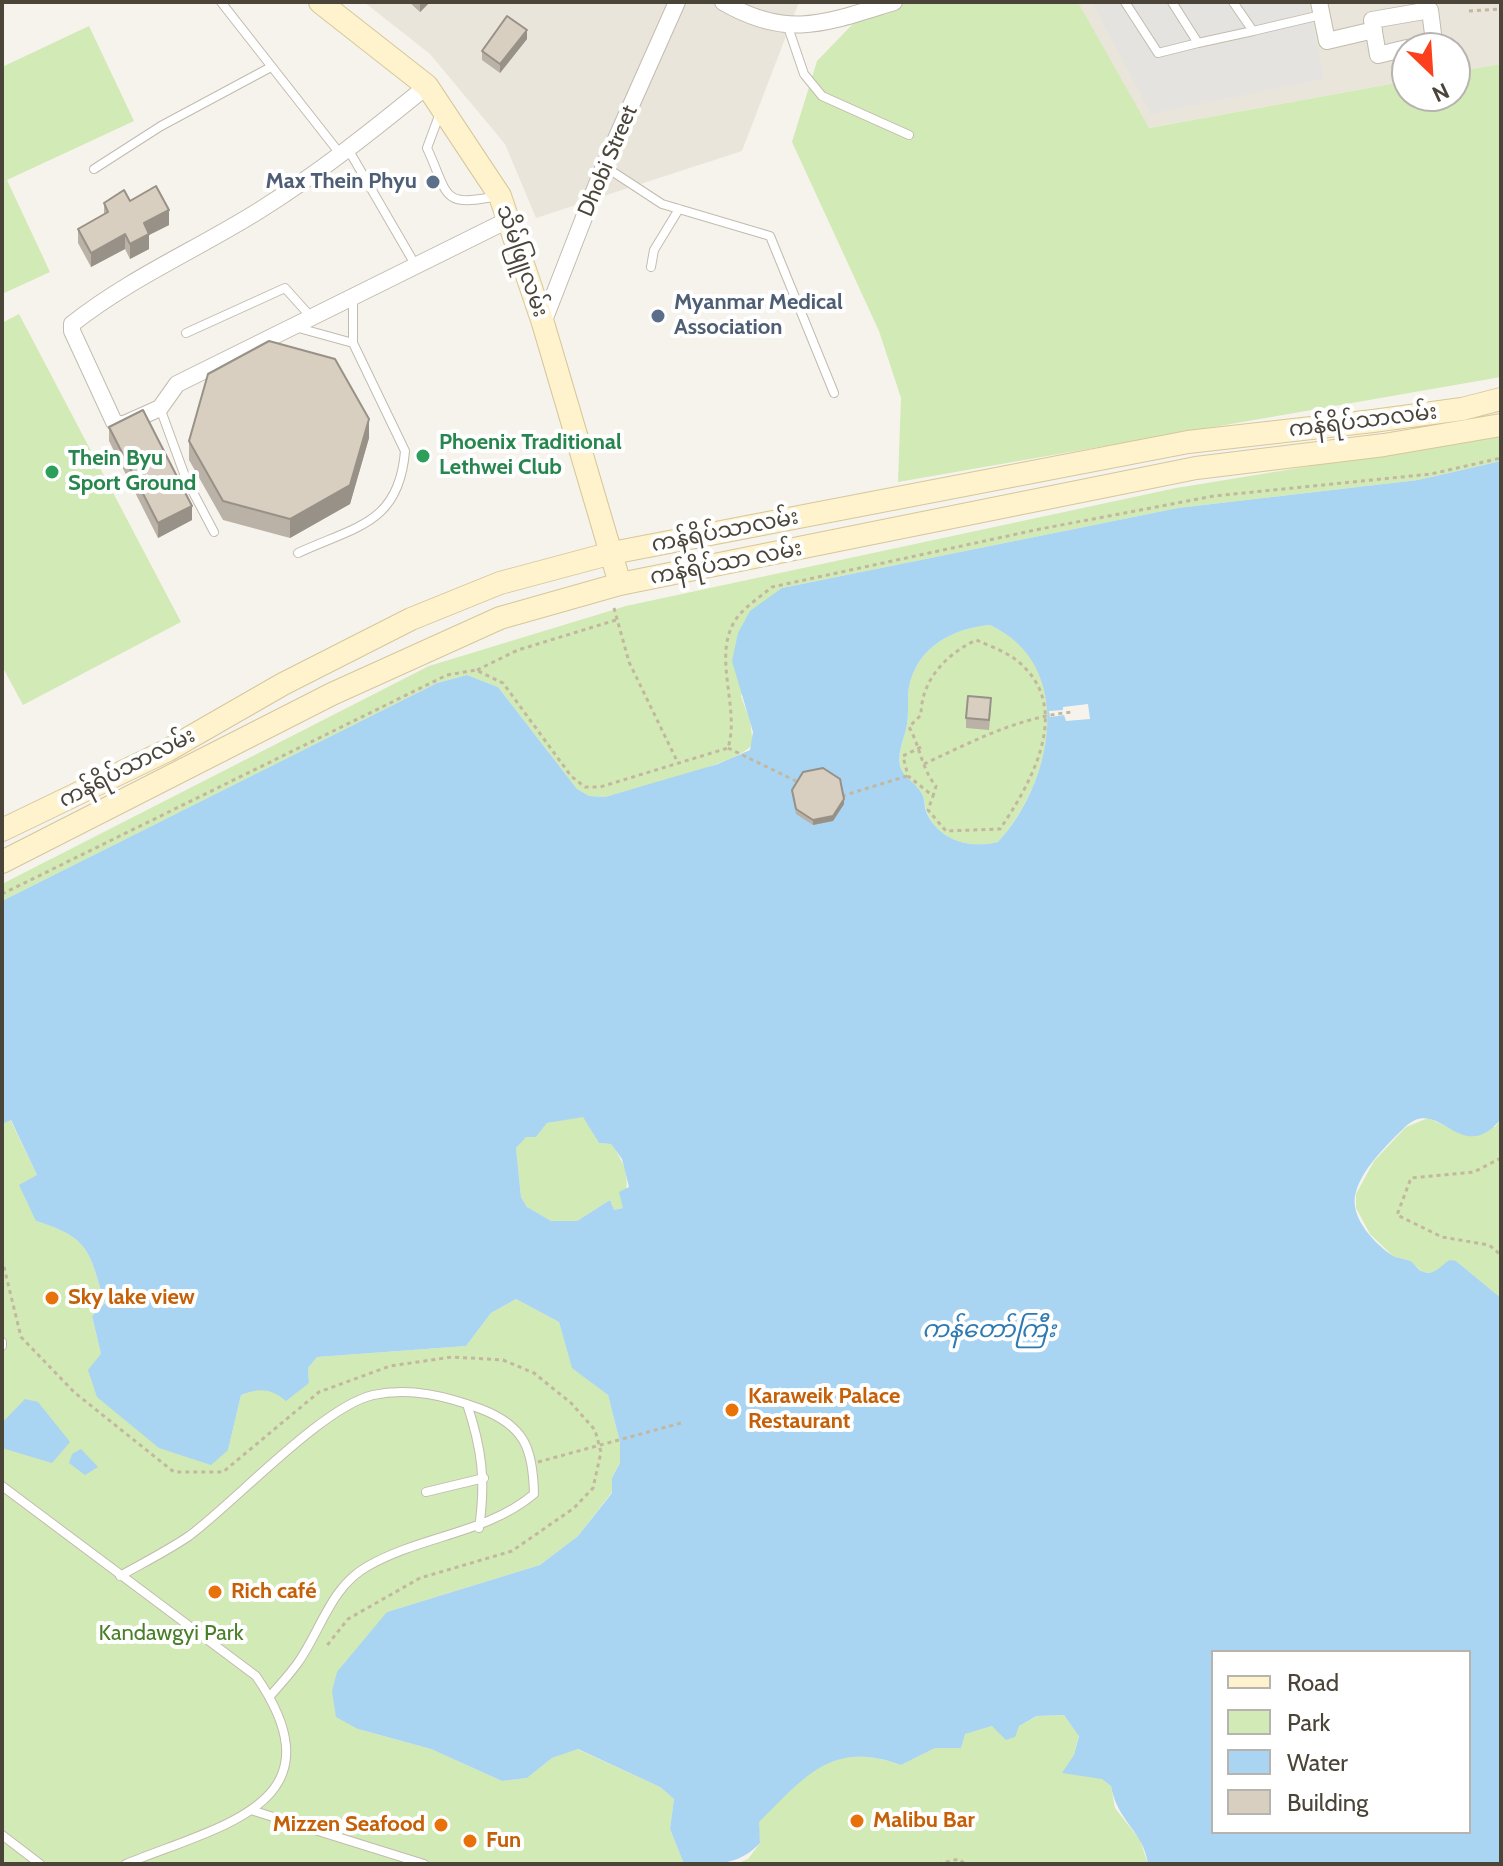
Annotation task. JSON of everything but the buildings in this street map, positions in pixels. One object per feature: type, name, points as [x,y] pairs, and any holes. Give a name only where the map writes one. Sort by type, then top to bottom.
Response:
[{"type":"main road","name":"သိမ်ဖြူလမ်း","points":[[320,2],[427,86],[500,196],[543,323],[620,584]]},
{"type":"main road","name":"ကန်ရိပ်သာလမ်း","points":[[2,830],[168,750],[283,684],[411,619],[500,583],[612,553],[1188,442],[1462,409],[1501,399]]},
{"type":"main road","name":"ကန်ရိပ်သာ လမ်း","points":[[2,862],[430,648],[500,618],[620,584],[1196,468],[1384,445],[1501,425]]},
{"type":"street","name":"Dhobi Street","points":[[543,323],[604,166],[677,2]]},
{"type":"street","points":[[723,2],[762,22],[788,27],[894,2]]},
{"type":"street","points":[[1320,8],[1327,41],[1374,30]]},
{"type":"street","points":[[1391,52],[1378,55],[1372,20],[1430,10],[1433,32]]},
{"type":"street","points":[[427,86],[344,152],[260,210],[102,300],[72,324],[114,422],[122,425],[160,408],[177,384],[510,219]]},
{"type":"lane","points":[[221,2],[271,67],[344,152],[416,266]]},
{"type":"lane","points":[[1125,2],[1158,53],[1253,31],[1320,8]]},
{"type":"lane","points":[[1172,2],[1198,43]]},
{"type":"lane","points":[[1233,2],[1253,31]]},
{"type":"lane","points":[[788,27],[804,74],[822,96],[909,135]]},
{"type":"lane","points":[[94,169],[161,126],[271,67]]},
{"type":"lane","points":[[442,109],[427,148],[448,196],[462,203],[500,196]]},
{"type":"lane","points":[[604,166],[662,204],[770,236],[834,393]]},
{"type":"lane","points":[[651,267],[654,250],[679,209]]},
{"type":"lane","points":[[186,333],[285,288],[312,318]]},
{"type":"lane","points":[[298,553],[382,515],[398,492],[405,451],[353,343],[353,298]]},
{"type":"lane","points":[[294,327],[353,343]]},
{"type":"lane","points":[[160,408],[186,479],[214,532]]},
{"type":"lane","points":[[120,1576],[189,1536],[340,1411],[372,1396],[423,1392],[501,1417],[519,1431],[534,1463],[534,1494],[512,1512],[479,1528],[425,1539],[365,1567],[330,1603],[298,1662],[270,1696]]},
{"type":"lane","points":[[467,1404],[478,1438],[484,1478],[479,1528]]},
{"type":"lane","points":[[426,1492],[484,1478]]},
{"type":"lane","points":[[2,1486],[256,1676],[277,1706],[287,1767],[276,1789],[254,1811],[126,1864]]},
{"type":"lane","points":[[254,1811],[424,1864]]},
{"type":"lane","points":[[2,1835],[40,1864]]},
{"type":"path","points":[[1469,11],[1501,9]]},
{"type":"path","points":[[728,748],[733,731],[724,652],[738,616],[772,587],[1040,529],[1214,496],[1431,474],[1501,458]]},
{"type":"path","points":[[620,584],[613,604],[616,620],[642,692],[678,763]]},
{"type":"path","points":[[2,894],[417,688],[447,675],[476,670],[518,650],[616,620]]},
{"type":"path","points":[[976,640],[1024,666],[1042,689],[1045,715],[1040,756],[1015,807],[1000,829],[946,831],[928,810],[936,786],[924,764],[921,747],[909,727],[921,715],[921,692],[956,650],[976,640]]},
{"type":"path","points":[[476,670],[503,683],[571,776],[585,787],[600,787],[728,748],[812,788]]},
{"type":"path","points":[[924,764],[977,739],[1045,715],[1072,712]]},
{"type":"path","points":[[921,747],[905,752],[903,756],[907,776],[933,796]]},
{"type":"path","points":[[833,794],[842,796],[907,776]]},
{"type":"path","points":[[1501,1158],[1474,1172],[1411,1178],[1397,1215],[1442,1237],[1489,1245],[1501,1255]]},
{"type":"path","points":[[2,1259],[21,1337],[75,1393],[174,1472],[223,1472],[319,1392],[390,1366],[452,1357],[503,1360],[534,1373],[571,1403],[595,1430],[601,1452],[593,1488],[574,1508],[512,1551],[420,1578],[348,1619],[319,1655]]},
{"type":"path","points":[[538,1462],[681,1423]]},
{"type":"path","points":[[938,1864],[959,1859],[965,1864]]},
{"type":"shaded area","points":[[364,2],[799,2],[742,151],[536,218],[505,144],[430,54]]},
{"type":"shaded area","points":[[1078,2],[1501,2],[1501,64],[1471,69],[1471,32],[1391,32],[1391,84],[1148,128]]},
{"type":"shaded area","points":[[1092,2],[1308,2],[1324,79],[1151,114]]},
{"type":"green space","points":[[874,2],[1078,2],[1149,128],[1391,84],[1391,112],[1471,112],[1471,69],[1501,64],[1501,377],[898,482],[901,398],[879,331],[792,142],[817,61]]},
{"type":"green space","points":[[89,26],[134,121],[7,180],[50,272],[2,294],[2,67]]},
{"type":"green space","name":"Thein Byu Sport Ground","points":[[19,314],[181,622],[23,705],[2,666],[2,323]]},
{"type":"green space","points":[[1501,435],[1501,461],[1418,480],[1178,508],[782,588],[741,696],[750,721],[753,743],[745,751],[709,767],[605,797],[589,796],[577,789],[498,687],[467,675],[437,683],[2,901],[2,884],[429,666],[626,606],[1176,488]]},
{"type":"green space","points":[[990,625],[1018,643],[1036,667],[1046,695],[1048,726],[1043,758],[1017,817],[998,842],[977,844],[947,836],[932,822],[922,794],[900,766],[900,755],[907,724],[909,687],[920,661],[950,635]]},
{"type":"green space","points":[[583,1116],[599,1143],[611,1144],[621,1160],[627,1182],[623,1208],[614,1210],[610,1200],[577,1221],[550,1221],[527,1207],[521,1197],[516,1148],[526,1136],[536,1137],[547,1123]]},
{"type":"green space","points":[[1428,1118],[1448,1127],[1495,1127],[1501,1119],[1501,1298],[1456,1261],[1434,1273],[1423,1272],[1408,1260],[1395,1258],[1370,1234],[1356,1208],[1356,1194],[1374,1161],[1406,1127]]},
{"type":"green space","name":"Kandawgyi Park","points":[[10,1119],[37,1175],[36,1221],[68,1234],[78,1241],[91,1259],[105,1303],[92,1316],[101,1354],[228,1450],[241,1395],[261,1388],[291,1394],[309,1383],[308,1368],[317,1357],[466,1346],[491,1313],[516,1299],[559,1322],[572,1367],[608,1395],[620,1442],[620,1463],[612,1478],[612,1492],[578,1536],[540,1565],[387,1612],[358,1729],[431,1749],[502,1781],[527,1778],[552,1758],[577,1749],[660,1787],[674,1799],[670,1829],[684,1864],[2,1864],[2,1124]]},
{"type":"green space","points":[[1064,1715],[1079,1735],[1074,1755],[1111,1786],[1115,1808],[1140,1840],[1148,1864],[736,1864],[748,1859],[760,1843],[758,1822],[791,1790],[821,1767],[855,1757],[876,1758],[901,1765],[935,1748],[961,1748],[964,1734],[992,1726],[1019,1726],[1038,1716]]},
{"type":"water","name":"ကန်တော်ကြီး","points":[[1501,461],[1501,1119],[1487,1132],[1474,1136],[1429,1119],[1417,1119],[1405,1127],[1368,1167],[1358,1186],[1355,1205],[1366,1230],[1393,1256],[1410,1261],[1428,1273],[1450,1260],[1456,1261],[1501,1298],[1501,1864],[1148,1864],[1146,1853],[1119,1808],[1111,1786],[1102,1779],[1062,1773],[1074,1755],[1079,1736],[1064,1715],[1037,1716],[1019,1726],[1015,1737],[1006,1740],[992,1726],[965,1734],[961,1748],[935,1748],[901,1765],[877,1758],[838,1760],[806,1777],[759,1822],[760,1843],[752,1851],[726,1862],[684,1864],[670,1829],[674,1799],[660,1787],[578,1749],[552,1758],[527,1778],[502,1781],[431,1749],[358,1729],[336,1717],[332,1691],[337,1672],[387,1612],[540,1565],[578,1536],[612,1493],[612,1478],[620,1463],[620,1442],[608,1395],[572,1368],[559,1322],[516,1299],[491,1313],[466,1346],[317,1357],[308,1368],[309,1383],[286,1401],[265,1390],[241,1395],[228,1450],[211,1465],[159,1448],[97,1397],[88,1370],[101,1354],[92,1316],[105,1303],[91,1259],[78,1241],[68,1234],[36,1221],[19,1185],[37,1175],[11,1120],[2,1124],[2,901],[437,683],[467,675],[498,687],[577,789],[589,796],[605,797],[718,764],[750,750],[753,732],[732,661],[738,633],[750,611],[782,588],[1178,508],[1418,480]],"holes":[[[990,625],[1018,643],[1036,667],[1045,696],[1047,726],[1043,758],[1032,789],[1017,817],[998,842],[966,843],[947,836],[931,821],[924,798],[900,766],[909,687],[920,661],[950,635]],[[583,1117],[599,1143],[611,1144],[622,1159],[629,1187],[619,1192],[623,1208],[614,1210],[610,1200],[577,1221],[551,1221],[527,1207],[521,1197],[516,1148],[526,1137],[536,1137],[547,1123]]]},
{"type":"water","points":[[25,1399],[38,1402],[70,1442],[52,1463],[2,1448],[2,1423]]},
{"type":"water","points":[[81,1449],[98,1467],[85,1475],[69,1463],[72,1454]]},
{"type":"pier","points":[[1088,704],[1090,719],[1066,721],[1064,715],[1050,717],[1049,711]]},
{"type":"place","name":"Max Thein Phyu","points":[[433,182]]},
{"type":"place","name":"Myanmar Medical Association","points":[[658,316]]},
{"type":"place","name":"Phoenix Traditional Lethwei Club","points":[[423,456]]},
{"type":"place","name":"Thein Byu Sport Ground","points":[[52,472]]},
{"type":"place","name":"Sky lake view","points":[[52,1298]]},
{"type":"place","name":"Karaweik Palace Restaurant","points":[[732,1410]]},
{"type":"place","name":"Rich café","points":[[215,1592]]},
{"type":"place","name":"Malibu Bar","points":[[857,1821]]},
{"type":"place","name":"Mizzen Seafood","points":[[441,1825]]},
{"type":"place","name":"Fun","points":[[470,1841]]}]
